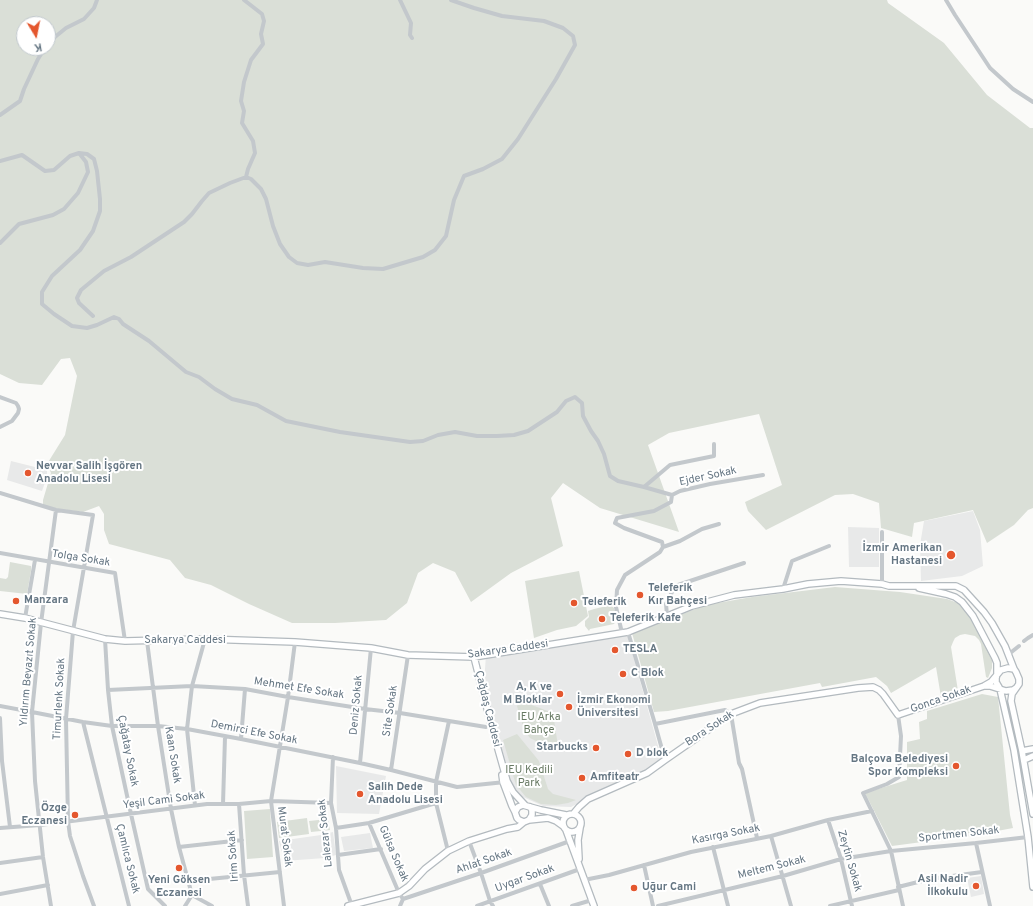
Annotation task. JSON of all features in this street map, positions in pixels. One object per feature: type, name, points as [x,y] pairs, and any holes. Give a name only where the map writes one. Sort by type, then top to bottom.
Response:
[{"type":"main road","name":"Sakarya Caddesi","points":[[0,614],[25,618],[105,639],[125,641],[205,640],[295,642],[371,648],[408,655],[474,657],[628,632],[692,606],[734,595],[783,589],[808,584],[841,581],[882,584],[889,586],[956,586],[964,590],[992,623],[1008,654],[1014,670]]},
{"type":"main road","name":"Sakarya Caddesi","points":[[915,587],[946,594],[955,597],[962,602],[973,616],[991,650],[997,663],[997,674]]},
{"type":"main road","name":"Çağdaş Caddesi","points":[[474,657],[501,760],[505,782],[516,815]]},
{"type":"main road","points":[[984,686],[991,682],[1004,668],[1014,670],[1018,674],[1019,684],[1012,694],[1011,701],[1031,785],[1033,814]]},
{"type":"main road","points":[[997,674],[996,682],[1000,689],[1014,750],[1028,837],[1033,887]]},
{"type":"main road","points":[[984,686],[990,686],[1006,691],[1013,690],[1016,687]]},
{"type":"main road","name":"Gonca Sokak","points":[[898,715],[984,686]]},
{"type":"main road","name":"Bora Sokak","points":[[574,813],[588,799],[647,773],[731,714],[760,703],[873,687],[883,694],[898,715]]},
{"type":"main road","points":[[1022,751],[1033,749]]},
{"type":"main road","points":[[1014,750],[1024,760]]},
{"type":"main road","points":[[1024,760],[1033,756]]},
{"type":"main road","name":"Çağdaş Caddesi","points":[[505,782],[528,806]]},
{"type":"main road","points":[[507,828],[514,822],[518,807],[520,806],[528,806],[566,815],[574,813],[581,819],[578,846],[580,869]]},
{"type":"main road","points":[[350,906],[399,893],[410,886],[425,869],[448,851],[469,841],[507,828],[518,827],[527,821],[532,815],[532,812],[528,806]]},
{"type":"main road","points":[[516,815],[521,821],[548,818],[556,821],[569,832],[575,832],[580,828]]},
{"type":"main road","points":[[566,815],[563,820],[564,828],[593,903]]},
{"type":"street","points":[[56,36],[66,28],[84,19],[94,8],[97,0]]},
{"type":"street","points":[[244,0],[262,14],[264,21],[261,34],[263,44],[251,60],[244,82],[241,101],[244,111],[242,123],[253,141],[255,153],[246,177]]},
{"type":"street","points":[[400,0],[411,23],[410,35],[412,38]]},
{"type":"street","points":[[94,316],[79,303],[77,298],[81,290],[104,271],[131,257],[179,226],[192,214],[209,193],[246,177],[251,179],[261,189],[266,199],[273,226],[280,244],[289,257],[297,263],[308,265],[325,262],[363,268],[383,269],[423,256],[436,250],[446,236],[454,200],[464,176],[483,169],[502,159],[522,132],[576,45],[573,36],[563,28],[544,21],[502,16],[451,0]]},
{"type":"street","points":[[946,0],[990,68],[1013,89],[1033,102]]},
{"type":"street","points":[[0,115],[20,101],[40,56]]},
{"type":"street","points":[[0,161],[22,155],[46,171],[54,170],[70,156],[79,153],[87,154],[94,159],[97,171],[100,211],[93,231],[80,250],[52,276],[42,292],[42,304],[72,326],[86,328],[97,325],[114,317],[119,319],[123,324],[148,341],[186,372],[199,377],[232,400],[257,406],[286,421],[340,432],[410,442],[422,441],[438,435],[455,432],[477,436],[514,435],[528,431],[557,412],[566,401],[575,397],[582,403],[583,416],[604,454],[610,476],[618,481],[672,495]]},
{"type":"street","points":[[0,243],[19,224],[53,215],[64,209],[78,193],[88,172],[86,162],[79,153]]},
{"type":"street","points":[[0,397],[16,403],[19,409],[12,421],[0,428]]},
{"type":"street","points":[[644,487],[670,465],[714,456],[714,444]]},
{"type":"street","name":"Ejder Sokak","points":[[663,547],[662,542],[615,523],[617,518],[654,511],[671,502],[672,495],[680,491],[710,484],[764,475]]},
{"type":"street","points":[[0,494],[56,510]]},
{"type":"street","name":"Timurlenk Sokak","points":[[56,510],[93,515],[73,631],[66,719],[68,821],[70,836],[94,906]]},
{"type":"street","name":"Yıldırım Beyazıt Sokak","points":[[51,906],[35,781],[32,712],[41,623],[56,510]]},
{"type":"street","points":[[622,633],[616,607],[617,590],[625,575],[660,552],[663,547],[680,541],[702,529],[719,524]]},
{"type":"street","points":[[882,532],[882,584]]},
{"type":"street","points":[[783,589],[792,561],[829,546]]},
{"type":"street","name":"Tolga Sokak","points":[[0,554],[115,573],[125,641]]},
{"type":"street","points":[[25,618],[36,560]]},
{"type":"street","points":[[667,616],[666,604],[675,586],[744,563]]},
{"type":"street","points":[[628,632],[665,760]]},
{"type":"street","points":[[1024,641],[1033,635]]},
{"type":"street","name":"Çağatay Sokak","points":[[105,639],[112,726],[131,814],[148,889],[163,905]]},
{"type":"street","points":[[195,805],[187,730],[192,686],[205,640]]},
{"type":"street","name":"Kaan Sokak","points":[[147,641],[158,726],[171,808],[179,848],[192,895]]},
{"type":"street","name":"Murat Sokak","points":[[284,906],[271,801],[288,697],[295,642]]},
{"type":"street","points":[[1008,654],[1019,646]]},
{"type":"street","name":"Deniz Sokak","points":[[360,763],[371,648]]},
{"type":"street","name":"Site Sokak","points":[[391,770],[408,655]]},
{"type":"street","name":"Mehmet Efe Sokak","points":[[108,690],[192,686],[245,689],[288,697],[449,720],[486,727]]},
{"type":"street","points":[[241,739],[245,689]]},
{"type":"street","name":"Demirci Efe Sokak","points":[[0,706],[112,726],[158,726],[241,739],[333,757],[457,787],[505,782]]},
{"type":"street","points":[[655,724],[725,710],[731,714],[739,763],[742,769],[757,838]]},
{"type":"street","points":[[898,715],[901,736],[899,776],[886,784],[863,793],[891,851],[903,906]]},
{"type":"street","points":[[0,718],[2,761],[10,827]]},
{"type":"street","points":[[448,851],[436,804],[436,782],[449,720]]},
{"type":"street","name":"Çamlıca Sokak","points":[[83,722],[130,906]]},
{"type":"street","points":[[223,804],[225,737]]},
{"type":"street","name":"Lalezar Sokak","points":[[333,757],[331,803],[336,828],[339,870],[350,906]]},
{"type":"street","name":"Yeşil Cami Sokak","points":[[0,828],[40,825],[195,805],[239,804],[271,801],[331,803]]},
{"type":"street","name":"Irim Sokak","points":[[239,804],[244,875],[248,906]]},
{"type":"street","points":[[336,828],[369,823],[436,804]]},
{"type":"street","name":"Kasırga Sokak","points":[[584,880],[609,875],[691,852],[771,836],[828,820],[872,811]]},
{"type":"street","name":"Zeytin Sokak","points":[[828,820],[841,859],[852,906]]},
{"type":"street","name":"Gülsa Sokak","points":[[369,823],[399,893],[403,899]]},
{"type":"street","points":[[771,836],[791,906]]},
{"type":"street","name":"Sportmen Sokak","points":[[891,851],[1028,837]]},
{"type":"street","points":[[179,848],[242,840]]},
{"type":"street","points":[[469,841],[492,906]]},
{"type":"street","name":"Ahlat Sokak","points":[[403,899],[570,841]]},
{"type":"street","points":[[976,843],[990,906]]},
{"type":"street","points":[[713,847],[728,906]]},
{"type":"street","points":[[338,855],[380,849]]},
{"type":"street","name":"Meltem Sokak","points":[[658,906],[782,876],[841,859],[891,851]]},
{"type":"street","points":[[0,863],[44,857]]},
{"type":"street","points":[[644,865],[653,906]]},
{"type":"street","name":"Uygar Sokak","points":[[477,906],[580,869]]},
{"type":"street","points":[[189,881],[280,872]]},
{"type":"street","points":[[830,906],[899,889],[930,879],[982,872]]},
{"type":"street","points":[[540,884],[549,906]]},
{"type":"street","points":[[0,894],[48,885]]},
{"type":"street","points":[[410,886],[414,896]]},
{"type":"street","points":[[185,906],[192,895],[212,906]]},
{"type":"street","points":[[400,906],[403,899]]},
{"type":"street","points":[[572,906],[593,903]]},
{"type":"shaded area","name":"Nevvar Salih İşgören Anadolu Lisesi","points":[[11,461],[47,470],[47,477],[42,491],[7,480]]},
{"type":"shaded area","name":"İzmir Amerikan Hastanesi","points":[[973,511],[980,530],[983,566],[962,576],[921,581],[920,545],[924,521]]},
{"type":"shaded area","points":[[848,527],[879,528],[879,567],[849,567]]},
{"type":"shaded area","name":"İzmir Ekonomi Üniversitesi","points":[[627,634],[662,760],[646,771],[571,807],[543,806],[514,793],[486,693],[484,683],[486,655]]},
{"type":"shaded area","name":"Salih Dede Anadolu Lisesi","points":[[336,766],[386,776],[379,814],[337,813]]},
{"type":"shaded area","points":[[333,832],[336,855],[325,858],[284,861],[279,841]]},
{"type":"shaded area","points":[[370,833],[373,848],[344,851],[341,837]]},
{"type":"shaded area","name":"Asil Nadir İlkokulu","points":[[981,876],[984,894],[971,897],[967,878]]},
{"type":"green space","points":[[0,0],[887,0],[888,3],[944,43],[987,95],[1030,128],[1033,128],[1033,508],[1028,510],[1014,525],[987,543],[973,510],[914,523],[912,537],[881,528],[879,503],[853,494],[835,495],[766,530],[748,511],[745,502],[782,485],[759,414],[669,433],[648,445],[679,532],[600,508],[563,483],[551,498],[563,546],[511,573],[471,602],[455,572],[433,563],[418,573],[407,603],[386,620],[335,623],[292,623],[211,585],[185,578],[170,560],[109,544],[104,530],[104,514],[99,506],[83,512],[43,507],[43,500],[51,473],[47,464],[65,435],[77,376],[70,358],[61,359],[42,385],[19,383],[0,374]]},
{"type":"green space","points":[[10,562],[31,566],[27,594],[0,591],[0,578],[6,579],[8,577]]},
{"type":"green space","points":[[579,571],[588,616],[576,626],[557,630],[534,638],[525,581]]},
{"type":"green space","points":[[835,587],[900,592],[947,599],[958,603],[969,616],[992,660],[992,668],[988,678],[986,677],[981,644],[979,640],[975,636],[965,634],[955,638],[951,647],[958,691],[941,697],[936,667],[891,693],[887,686],[876,677],[822,687],[820,683],[668,711],[654,712],[632,633],[706,605],[752,597]]},
{"type":"green space","name":"Teleferik Kafe","points":[[611,605],[616,613],[616,621],[614,624],[590,629],[589,631],[585,626],[585,621],[589,617],[588,611]]},
{"type":"green space","name":"Balçova Belediyesi Spor Kompleksi","points":[[982,694],[998,697],[1010,815],[1013,828],[960,838],[892,846],[865,793],[907,780],[907,742],[920,739],[919,722],[927,719],[927,711]]},
{"type":"green space","name":"IEU Arka Bahçe","points":[[521,701],[553,713],[558,746],[536,741],[530,738],[522,723],[517,706]]},
{"type":"green space","name":"IEU Kedili Park","points":[[517,734],[539,761],[548,789],[553,794],[576,800],[556,805],[541,804],[526,797],[516,785],[503,740]]},
{"type":"green space","points":[[270,809],[273,857],[247,859],[244,811]]},
{"type":"green space","points":[[307,818],[309,834],[279,838],[277,822]]},
{"type":"green space","points":[[328,819],[330,830],[311,832],[309,821]]},
{"type":"place","name":"Nevvar Salih İşgören Anadolu Lisesi","points":[[28,473]]},
{"type":"place","name":"İzmir Amerikan Hastanesi","points":[[951,555]]},
{"type":"place","name":"Teleferik Kır Bahçesi","points":[[640,595]]},
{"type":"place","name":"Manzara","points":[[16,601]]},
{"type":"place","name":"Teleferik","points":[[574,603]]},
{"type":"place","name":"Teleferik Kafe","points":[[602,619]]},
{"type":"place","name":"TESLA","points":[[615,650]]},
{"type":"place","name":"C Blok","points":[[623,674]]},
{"type":"place","name":"A, K ve M Bloklar","points":[[560,694]]},
{"type":"place","name":"İzmir Ekonomi Üniversitesi","points":[[569,707]]},
{"type":"place","name":"Starbucks","points":[[596,748]]},
{"type":"place","name":"D blok","points":[[628,754]]},
{"type":"place","name":"Balçova Belediyesi Spor Kompleksi","points":[[956,766]]},
{"type":"place","name":"Amfiteatr","points":[[582,778]]},
{"type":"place","name":"Salih Dede Anadolu Lisesi","points":[[360,794]]},
{"type":"place","name":"Özge Eczanesi","points":[[75,815]]},
{"type":"place","name":"Yeni Göksen Eczanesi","points":[[179,868]]},
{"type":"place","name":"Asil Nadir İlkokulu","points":[[976,886]]},
{"type":"place","name":"Uğur Cami","points":[[634,888]]}]
